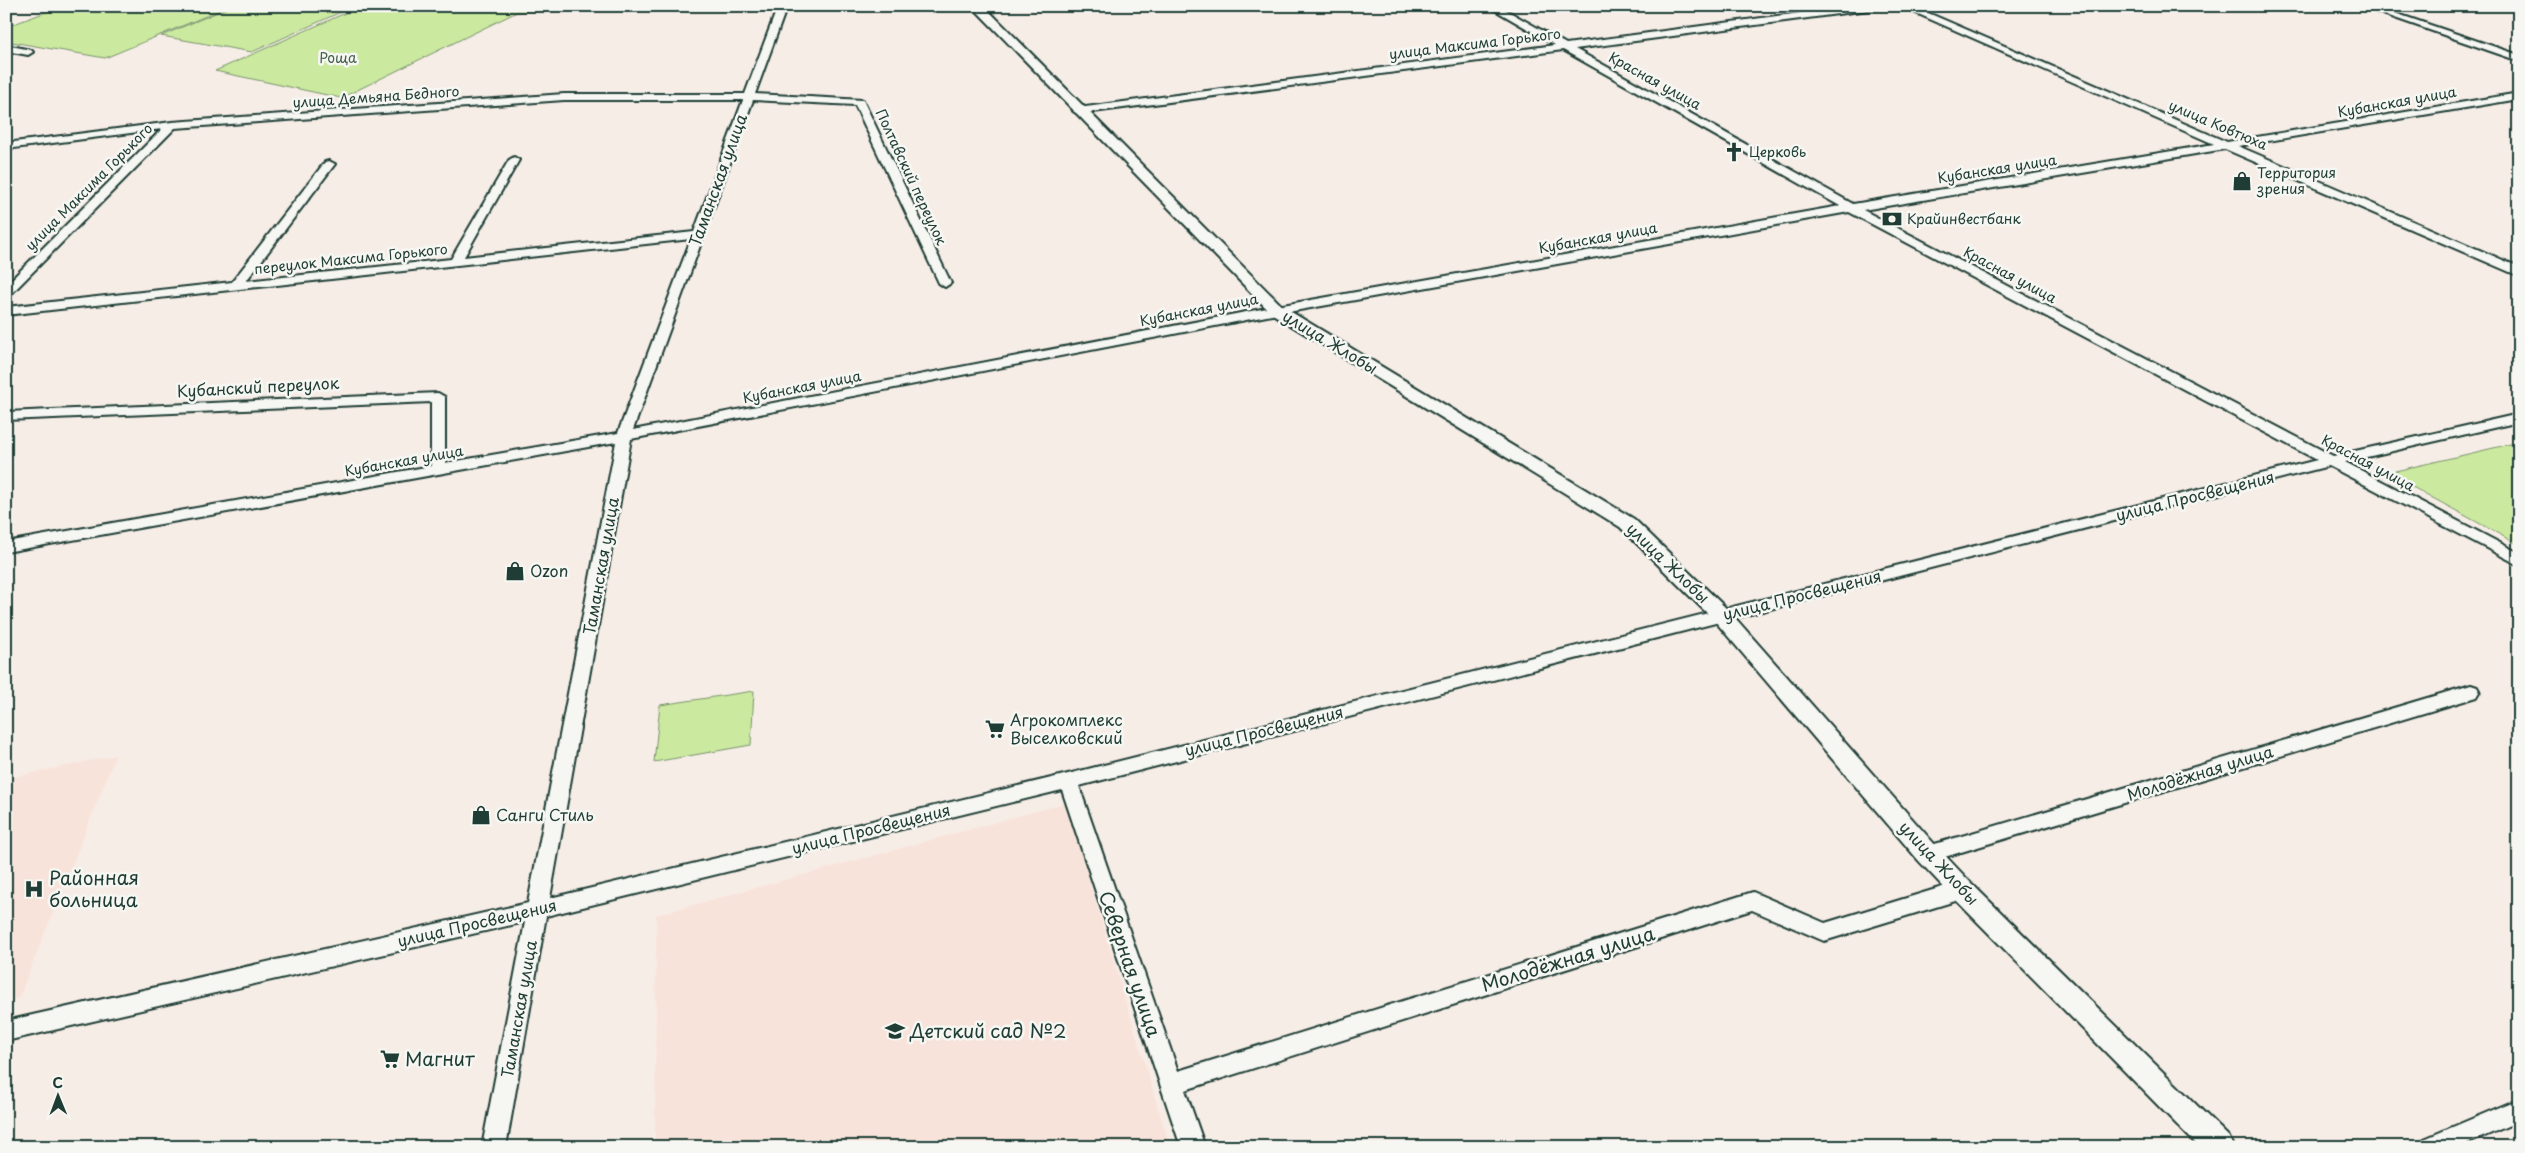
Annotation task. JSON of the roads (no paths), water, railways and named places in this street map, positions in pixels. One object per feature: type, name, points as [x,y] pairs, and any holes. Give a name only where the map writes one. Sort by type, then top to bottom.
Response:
[{"type":"street","name":"Таманская улица","points":[[494,1147],[624,436],[783,6]]},
{"type":"street","name":"улица Жлобы","points":[[977,6],[1078,111],[1277,310],[1627,523],[1722,616],[1928,854],[1962,890],[2220,1147]]},
{"type":"street","name":"Красная улица","points":[[1492,6],[1851,208],[2519,560]]},
{"type":"street","name":"улица Максима Горького","points":[[1078,111],[1876,6]]},
{"type":"street","name":"улица Ковтюха","points":[[1904,6],[2519,272]]},
{"type":"street","points":[[2364,6],[2519,58]]},
{"type":"street","points":[[6,48],[28,52]]},
{"type":"street","name":"Кубанская улица","points":[[6,547],[624,436],[1277,310],[1851,208],[2519,96]]},
{"type":"street","name":"улица Демьяна Бедного","points":[[6,146],[172,125],[564,97],[749,97]]},
{"type":"street","name":"Полтавский переулок","points":[[749,97],[859,102],[945,283]]},
{"type":"street","name":"улица Максима Горького","points":[[6,292],[172,125]]},
{"type":"street","points":[[454,263],[514,160]]},
{"type":"street","points":[[236,286],[329,164]]},
{"type":"street","name":"переулок Максима Горького","points":[[6,311],[698,235]]},
{"type":"street","name":"Кубанский переулок","points":[[6,416],[438,397],[438,470]]},
{"type":"street","name":"улица Просвещения","points":[[6,1030],[537,910],[1068,781],[2332,461],[2519,418]]},
{"type":"street","name":"Молодёжная улица","points":[[1928,854],[2471,692]]},
{"type":"street","name":"Северная улица","points":[[1068,781],[1193,1147]]},
{"type":"street","name":"Молодёжная улица","points":[[1171,1084],[1752,901],[1824,932],[1962,890]]},
{"type":"street","points":[[2432,1147],[2519,1110]]},
{"type":"place","name":"Церковь","points":[[1734,152]]},
{"type":"place","name":"Территория зрения","points":[[2242,181]]},
{"type":"place","name":"Крайинвестбанк","points":[[1892,219]]},
{"type":"place","name":"Ozon","points":[[515,571]]},
{"type":"place","name":"Агрокомплекс Выселковский","points":[[995,729]]},
{"type":"place","name":"Санги Стиль","points":[[481,815]]},
{"type":"place","name":"Районная больница","points":[[34,889]]},
{"type":"place","name":"Детский сад №2","points":[[895,1031]]},
{"type":"place","name":"Магнит","points":[[390,1059]]},
{"type":"park label","name":"Роща","points":[[338,58]]}]
